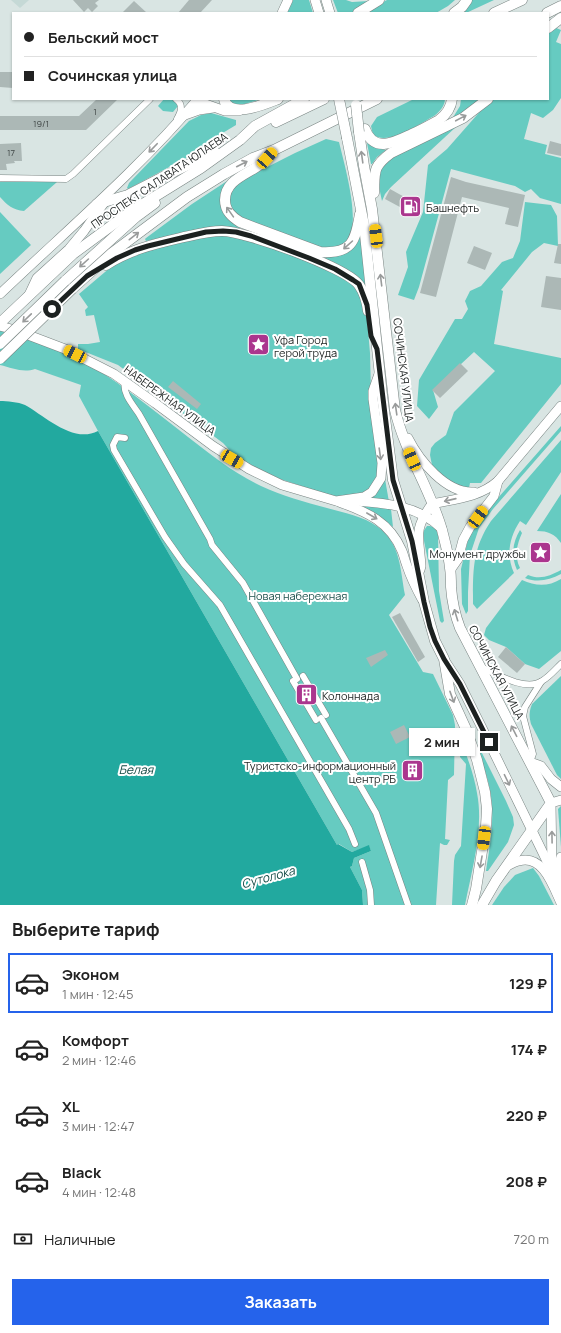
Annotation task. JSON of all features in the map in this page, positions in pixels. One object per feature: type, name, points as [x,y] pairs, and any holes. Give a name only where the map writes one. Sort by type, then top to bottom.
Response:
[{"type":"main road","points":[[360,12],[379,0]]},
{"type":"main road","points":[[455,12],[462,7],[467,0]]},
{"type":"main road","points":[[496,12],[522,0]]},
{"type":"main road","points":[[549,12],[561,6]]},
{"type":"main road","points":[[549,27],[561,18]]},
{"type":"main road","points":[[224,100],[227,106],[230,108],[242,110],[275,100]]},
{"type":"main road","points":[[240,140],[255,126],[302,100]]},
{"type":"main road","points":[[101,203],[128,194],[322,100]]},
{"type":"main road","name":"СОЧИНСКАЯ УЛИЦА","points":[[339,100],[364,225],[379,374],[393,480],[400,507],[412,541],[424,602],[435,641],[444,659]]},
{"type":"main road","points":[[0,359],[72,289],[112,253],[187,197],[234,168],[375,100]]},
{"type":"main road","points":[[362,131],[371,140],[377,143],[394,143],[440,120],[446,115],[450,108],[452,100]]},
{"type":"main road","points":[[372,209],[374,172],[383,158],[463,118],[487,100]]},
{"type":"main road","name":"СОЧИНСКАЯ УЛИЦА","points":[[355,102],[362,131],[364,166],[372,209],[399,426],[403,439],[432,504],[451,569],[451,588],[454,613],[460,628],[530,762],[556,802]]},
{"type":"main road","name":"ПРОСПЕКТ САЛАВАТА ЮЛАЕВА","points":[[0,324],[29,295],[52,268],[130,212],[201,168],[240,140]]},
{"type":"main road","points":[[274,150],[260,165],[231,184],[227,191],[225,204],[227,211],[232,217],[240,222],[320,252],[333,252],[344,249],[351,244],[355,237],[360,210]]},
{"type":"main road","points":[[0,344],[65,281],[136,217],[201,168]]},
{"type":"main road","points":[[87,276],[117,258],[153,244],[223,231],[251,236],[321,263],[341,272],[353,280],[361,288],[367,305],[371,336],[377,349]]},
{"type":"main road","points":[[444,659],[450,694],[466,729],[477,760],[485,792],[487,809],[486,826],[472,905]]},
{"type":"main road","points":[[482,905],[496,881],[508,866],[531,831],[556,802]]},
{"type":"street","points":[[282,12],[288,0]]},
{"type":"street","points":[[315,0],[320,12]]},
{"type":"street","points":[[326,0],[330,12]]},
{"type":"street","points":[[0,178],[66,179],[73,174],[149,100]]},
{"type":"street","points":[[165,136],[181,111],[181,106],[177,100]]},
{"type":"street","points":[[0,294],[40,256],[101,203],[185,115],[196,100],[231,112],[242,110]]},
{"type":"street","points":[[185,115],[199,110],[219,108]]},
{"type":"street","points":[[52,268],[84,232],[101,203]]},
{"type":"street","name":"НАБЕРЕЖНАЯ УЛИЦА","points":[[0,324],[65,349],[101,367],[125,382],[213,446],[249,469],[282,485],[336,501],[346,500]]},
{"type":"street","points":[[346,500],[364,497],[372,492],[381,478],[382,463],[373,395],[379,374]]},
{"type":"street","points":[[125,382],[124,386],[128,397],[210,539],[212,545],[243,583],[376,813],[408,905]]},
{"type":"street","points":[[411,510],[426,509],[432,504],[473,496],[489,488],[498,481],[561,406]]},
{"type":"street","points":[[399,426],[428,468],[450,486],[463,492],[472,493],[498,481]]},
{"type":"street","points":[[125,438],[117,437],[113,445],[114,450],[165,537],[184,564],[220,605],[349,829],[355,844]]},
{"type":"street","points":[[451,569],[458,559],[463,540],[470,527],[494,496],[498,481]]},
{"type":"street","points":[[346,500],[400,507],[411,510],[424,515],[438,526]]},
{"type":"street","points":[[336,501],[369,514],[386,527],[397,540],[414,584],[424,602]]},
{"type":"street","points":[[418,574],[421,566],[418,541],[419,528],[424,515],[432,504]]},
{"type":"street","points":[[419,528],[425,522],[430,521],[438,526]]},
{"type":"street","name":"СОЧИНСКАЯ УЛИЦА","points":[[444,659],[460,684],[479,721],[531,831],[561,890]]},
{"type":"street","points":[[561,664],[542,682],[525,707],[523,716],[532,754],[530,762],[541,766],[551,779],[561,787]]},
{"type":"street","points":[[480,666],[506,679],[521,684],[542,682]]},
{"type":"street","points":[[298,679],[321,718]]},
{"type":"street","name":"СОЧИНСКАЯ УЛИЦА","points":[[552,870],[556,802]]},
{"type":"street","points":[[561,857],[558,867],[561,878]]},
{"type":"street","points":[[508,866],[520,860],[532,860],[539,864],[546,873],[561,903]]},
{"type":"street","points":[[362,862],[370,890],[371,905]]},
{"type":"shaded area","points":[[11,0],[29,0],[20,8]]},
{"type":"green space","points":[[293,0],[309,0],[313,12],[287,12]]},
{"type":"green space","points":[[333,0],[346,0],[352,2],[369,1],[354,12],[338,12]]},
{"type":"green space","points":[[387,0],[455,0],[438,12],[365,12]]},
{"type":"green space","points":[[472,0],[494,0],[468,12],[462,12]]},
{"type":"green space","points":[[554,27],[561,30],[556,42],[561,44],[561,98],[553,110],[543,118],[531,113],[524,139],[547,145],[545,154],[561,158],[561,204],[540,198],[531,189],[525,192],[515,186],[451,169],[419,287],[414,300],[398,295],[408,267],[406,252],[423,212],[428,165],[447,149],[490,100],[549,100],[549,33]]},
{"type":"green space","points":[[163,100],[174,100],[178,106],[173,112],[163,111],[158,106]]},
{"type":"green space","points":[[230,100],[258,100],[241,105],[232,103]]},
{"type":"green space","points":[[412,100],[445,100],[440,111],[434,116],[404,133],[387,138],[380,138],[373,135],[371,126],[377,117]]},
{"type":"green space","points":[[461,100],[481,100],[452,119],[460,106]]},
{"type":"green space","points":[[211,113],[236,120],[236,125],[216,137],[218,141],[128,189],[127,188],[129,183],[189,121],[201,115]]},
{"type":"green space","points":[[457,126],[391,187],[385,194],[382,201],[379,176],[382,168],[387,162],[416,144]]},
{"type":"green space","points":[[326,139],[339,142],[348,178],[353,221],[351,233],[344,244],[328,248],[321,247],[244,219],[231,210],[229,201],[231,192],[240,181]]},
{"type":"green space","points":[[367,143],[376,148],[386,150],[377,157],[372,164],[371,164]]},
{"type":"green space","points":[[227,181],[221,195],[221,207],[228,218],[240,227],[239,228],[222,226],[146,241],[146,238],[192,204]]},
{"type":"green space","points":[[0,182],[57,182],[24,211],[10,207],[0,197]]},
{"type":"green space","points":[[525,202],[551,205],[557,216],[558,246],[544,243],[532,252],[501,290],[503,291],[494,344],[561,358],[561,384],[481,483],[470,483],[469,488],[457,486],[437,472],[432,465],[430,455],[431,448],[446,435],[454,412],[495,371],[474,352],[433,390],[438,407],[429,419],[417,406],[419,380],[455,319],[462,319],[468,309],[465,301],[470,291],[481,286],[502,262],[513,258],[520,241]]},
{"type":"green space","points":[[0,212],[31,245],[0,274]]},
{"type":"green space","points":[[361,234],[367,291],[353,274],[319,255],[333,256],[350,251],[358,241]]},
{"type":"green space","points":[[207,235],[236,236],[284,252],[333,272],[356,287],[365,305],[367,318],[371,393],[378,453],[378,474],[370,489],[364,493],[340,497],[326,494],[280,479],[247,463],[235,456],[223,443],[118,365],[78,349],[78,344],[100,342],[94,315],[86,316],[85,310],[88,307],[79,294],[118,261],[135,253]]},
{"type":"green space","name":"Новая набережная","points":[[0,330],[75,358],[103,373],[214,457],[251,481],[285,496],[366,520],[386,534],[395,549],[398,558],[405,595],[389,615],[423,672],[433,674],[453,715],[455,725],[454,775],[448,780],[445,839],[450,840],[447,845],[440,843],[436,905],[363,905],[362,890],[350,867],[352,866],[354,858],[371,851],[369,846],[352,852],[339,844],[337,845],[98,431],[79,396],[81,385],[35,369],[13,369],[0,365]]},
{"type":"green space","points":[[561,426],[561,431],[493,509],[479,528],[470,555],[468,611],[466,614],[462,604],[461,569],[468,540],[475,526]]},
{"type":"green space","points":[[561,440],[561,472],[526,525],[520,521],[513,534],[509,553],[514,573],[477,609],[473,604],[473,581],[475,561],[480,541],[491,521]]},
{"type":"green space","points":[[385,479],[389,502],[368,500]]},
{"type":"green space","points":[[561,494],[561,543],[551,534],[537,531]]},
{"type":"green space","points":[[356,505],[391,509],[393,527],[380,517]]},
{"type":"green space","points":[[427,526],[432,526],[435,528],[438,535],[439,591],[444,621],[442,623],[440,621],[424,541],[423,532]]},
{"type":"green space","points":[[520,530],[522,533],[518,546],[517,559],[520,568],[517,570],[513,550],[515,540]]},
{"type":"green space","points":[[561,570],[561,574],[539,581],[525,578],[528,575],[545,577]]},
{"type":"green space","points":[[561,579],[561,651],[539,669],[525,664],[506,647],[489,640],[484,635],[486,628],[522,580],[532,584],[542,585],[556,582]]},
{"type":"green space","points":[[561,676],[561,779],[557,775],[531,724],[530,709],[532,704]]},
{"type":"green space","points":[[461,740],[476,786],[479,821],[474,863],[465,905],[452,905],[454,861],[455,855],[461,846],[466,764],[460,757]]},
{"type":"green space","points":[[481,751],[506,801],[513,817],[514,825],[508,842],[488,871],[486,871],[491,833],[492,802],[488,780],[479,752]]},
{"type":"green space","points":[[561,806],[561,847],[558,809]]},
{"type":"green space","points":[[533,868],[539,876],[554,905],[492,905],[504,887],[515,875]]},
{"type":"water","name":"Белая","points":[[0,401],[25,405],[69,431],[79,434],[89,434],[98,431],[337,845],[338,844],[352,852],[369,845],[371,851],[354,858],[352,866],[350,867],[362,890],[363,905],[0,905]]},
{"type":"building","points":[[73,0],[99,0],[95,3],[98,6],[92,12],[88,8],[84,12]]},
{"type":"building","points":[[189,0],[212,0],[201,12],[179,12]]},
{"type":"building","points":[[134,1],[146,12],[123,12]]},
{"type":"building","points":[[0,72],[12,72],[12,88],[0,87]]},
{"type":"building","points":[[96,100],[117,100],[86,130],[0,130],[0,116],[79,116]]},
{"type":"building","points":[[550,141],[561,144],[561,156],[547,153]]},
{"type":"building","points":[[21,143],[22,161],[14,161],[15,163],[6,164],[7,170],[0,170],[0,144]]},
{"type":"building","points":[[451,177],[466,182],[525,195],[518,227],[505,224],[509,208],[462,197],[436,297],[420,293]]},
{"type":"building","points":[[390,189],[417,204],[411,213],[385,199]]},
{"type":"building","points":[[558,244],[561,244],[561,264],[554,263]]},
{"type":"building","points":[[474,246],[492,253],[485,270],[467,263]]},
{"type":"building","points":[[546,276],[561,278],[561,310],[541,307]]},
{"type":"building","points":[[460,363],[468,371],[440,398],[432,390]]},
{"type":"building","points":[[173,381],[201,404],[197,409],[168,387]]},
{"type":"building","points":[[400,613],[425,657],[418,662],[392,617]]},
{"type":"building","points":[[506,647],[525,664],[517,673],[498,657]]},
{"type":"building","points":[[385,650],[388,655],[371,667],[366,658]]},
{"type":"building","points":[[404,725],[410,737],[396,744],[390,732]]},
{"type":"building","points":[[449,733],[450,740],[443,741],[442,734]]},
{"type":"building","name":"Туристско-информационный центр РБ","points":[[412,765],[418,775],[412,778],[406,768]]},
{"type":"place","name":"Башнефть","points":[[411,207]]},
{"type":"place","name":"Уфа Город герой труда","points":[[259,345]]},
{"type":"place","name":"Монумент дружбы","points":[[541,553]]},
{"type":"place","name":"Колоннада","points":[[307,695]]},
{"type":"place","name":"Туристско-информационный центр РБ","points":[[412,771]]},
{"type":"route","points":[[52,309],[87,276],[117,258],[148,246],[206,232],[236,232],[251,236],[286,248],[335,269],[359,284],[367,305],[371,336],[377,349],[395,490],[412,541],[430,627],[444,659],[460,684],[489,742]]},
{"type":"water label","name":"Сутолока","points":[[268,877]]}]
